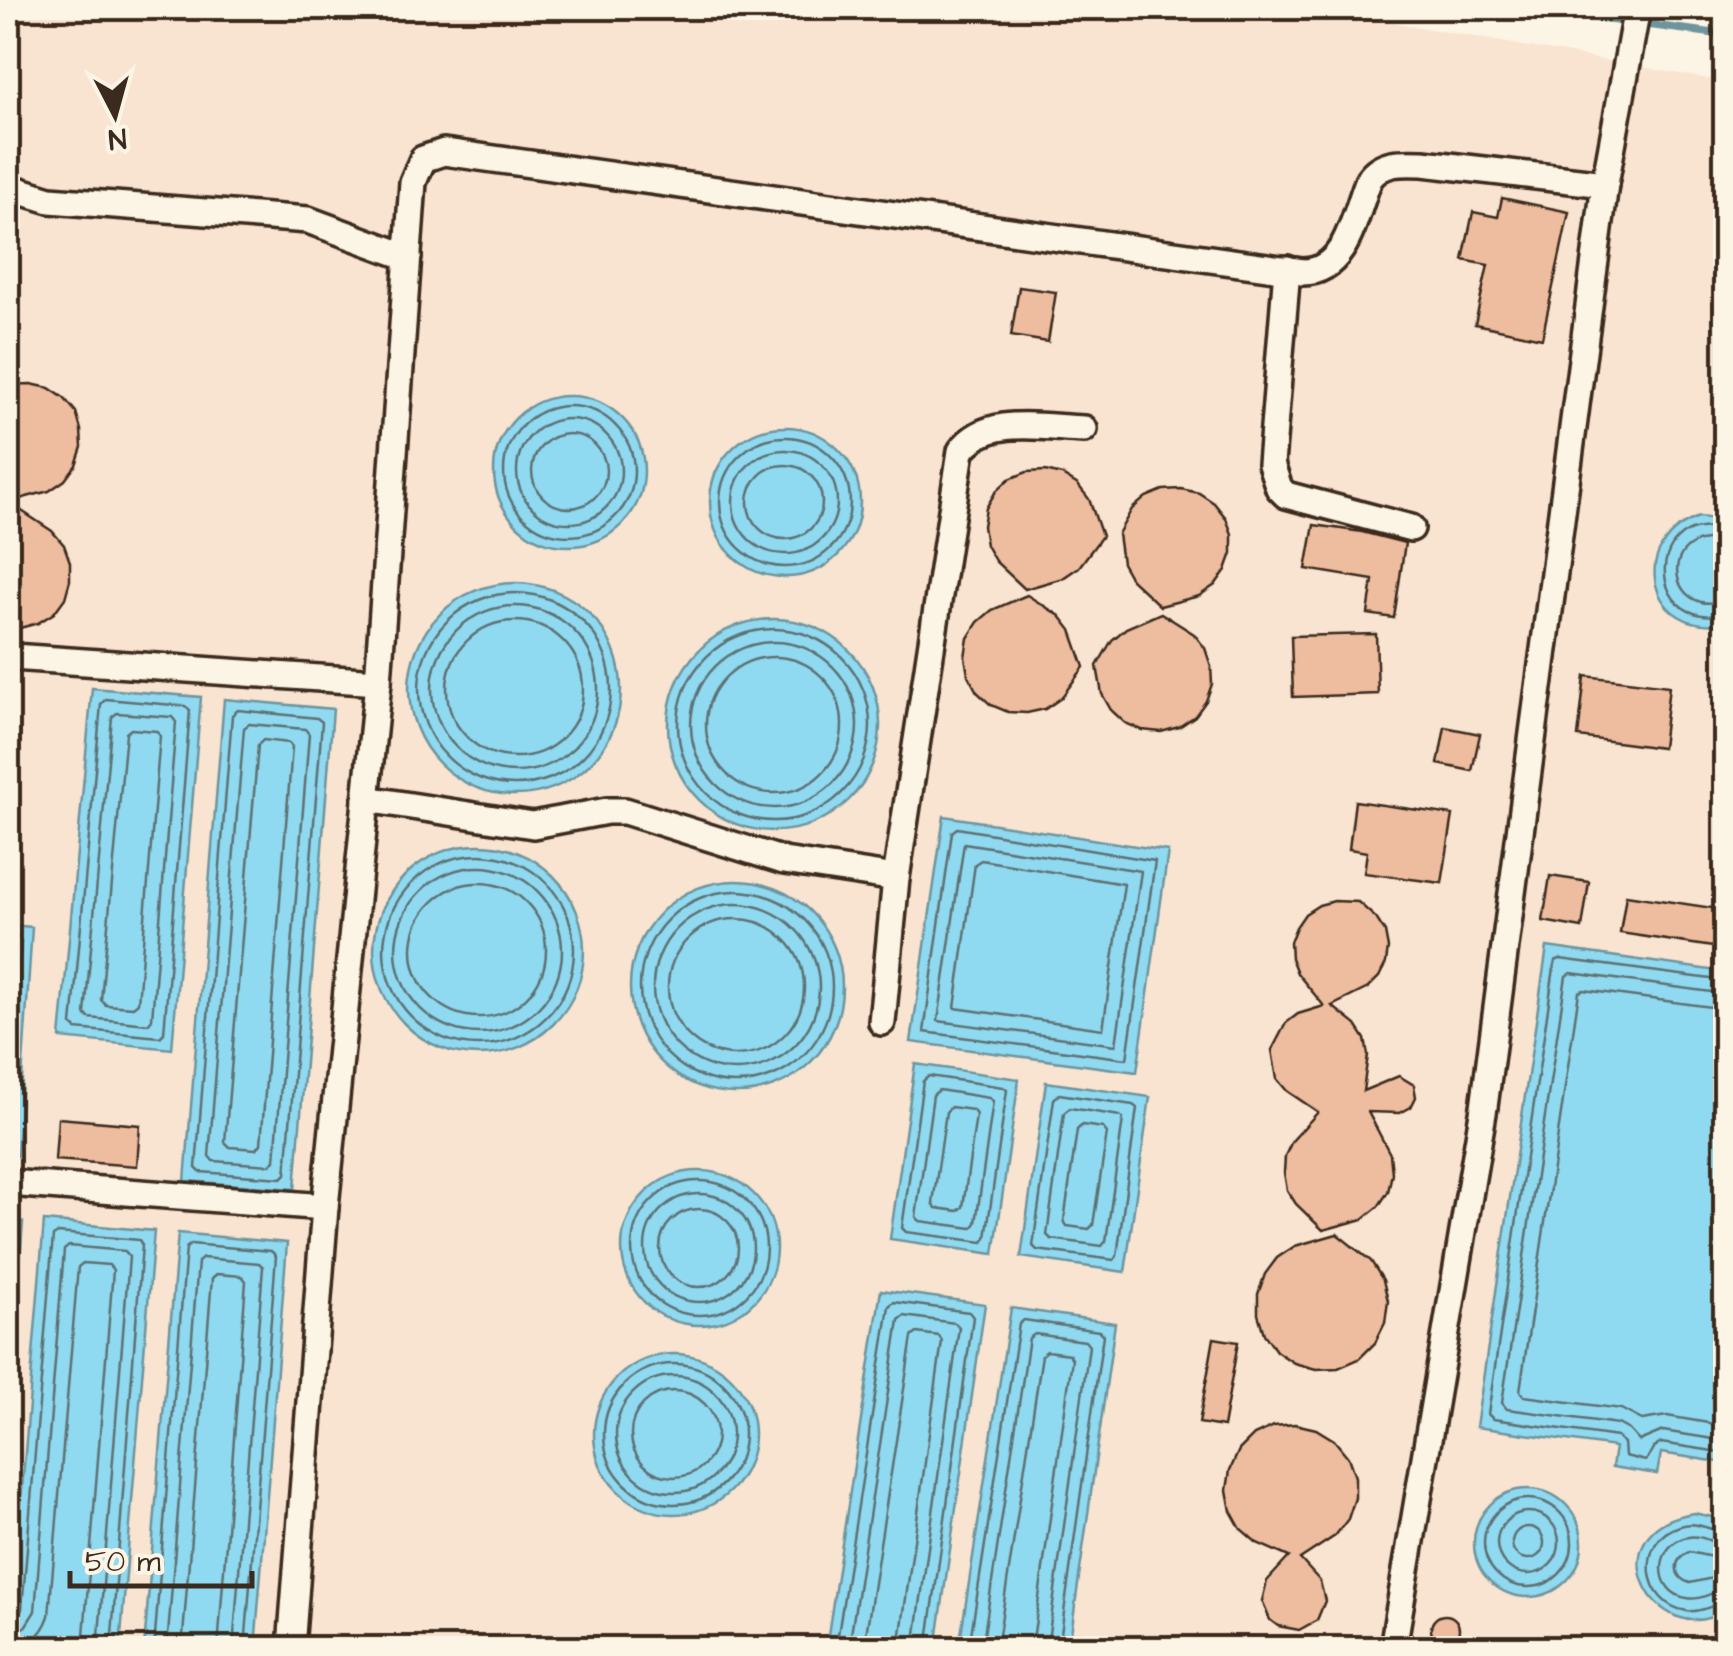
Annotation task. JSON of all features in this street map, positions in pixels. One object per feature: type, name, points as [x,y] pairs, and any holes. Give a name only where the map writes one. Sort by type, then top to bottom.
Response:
[{"type":"lane","points":[[1393,1648],[1484,1106],[1606,184],[1637,8]]},
{"type":"lane","points":[[292,1648],[325,1207],[378,682],[413,182],[419,165],[428,155],[444,152],[1312,272],[1338,257],[1368,179],[1386,165],[1423,163],[1606,184]]},
{"type":"lane","points":[[8,187],[50,200],[308,220],[408,256]]},
{"type":"lane","points":[[1287,270],[1271,464],[1279,488],[1286,495],[1411,528]]},
{"type":"lane","points":[[882,1022],[896,878],[961,450],[968,440],[987,429],[1084,429]]},
{"type":"lane","points":[[12,656],[378,682]]},
{"type":"lane","points":[[366,799],[512,824],[534,824],[606,811],[640,813],[784,860],[896,878]]},
{"type":"lane","points":[[8,1184],[325,1207]]},
{"type":"shaded area","points":[[8,8],[1314,8],[1725,82],[1725,1648],[8,1648]]},
{"type":"water","points":[[569,396],[598,402],[622,418],[638,442],[644,471],[638,500],[622,524],[598,540],[569,546],[540,540],[516,524],[500,500],[494,471],[500,442],[516,418],[540,402]]},
{"type":"water","points":[[785,427],[814,433],[838,449],[854,473],[860,502],[854,531],[838,555],[814,571],[785,577],[756,571],[732,555],[716,531],[710,502],[716,473],[732,449],[756,433]]},
{"type":"water","points":[[1699,517],[1725,520],[1725,623],[1699,624],[1679,616],[1664,602],[1656,585],[1655,566],[1662,546],[1676,530]]},
{"type":"water","points":[[515,583],[556,591],[590,614],[613,648],[621,689],[613,730],[590,764],[556,787],[515,795],[474,787],[440,764],[417,730],[409,689],[417,648],[440,614],[474,591]]},
{"type":"water","points":[[774,619],[814,627],[849,650],[872,685],[880,725],[872,765],[849,800],[814,823],[774,831],[734,823],[699,800],[676,765],[668,725],[676,685],[699,650],[734,627]]},
{"type":"water","points":[[92,688],[201,697],[172,1049],[60,1038]]},
{"type":"water","points":[[224,699],[333,709],[295,1189],[185,1181]]},
{"type":"water","points":[[944,816],[1168,851],[1137,1072],[911,1042]]},
{"type":"water","points":[[479,845],[519,853],[553,876],[576,910],[584,950],[576,990],[553,1024],[519,1047],[479,1055],[439,1047],[405,1024],[382,990],[374,950],[382,910],[405,876],[439,853]]},
{"type":"water","points":[[736,881],[777,889],[811,912],[834,946],[842,987],[834,1028],[811,1062],[777,1085],[736,1093],[695,1085],[661,1062],[638,1028],[630,987],[638,946],[661,912],[695,889]]},
{"type":"water","points":[[8,925],[32,927],[17,1156],[8,1155]]},
{"type":"water","points":[[1547,947],[1725,972],[1725,1463],[1661,1453],[1657,1474],[1612,1467],[1615,1447],[1476,1427]]},
{"type":"water","points":[[915,1064],[1019,1079],[994,1254],[890,1239]]},
{"type":"water","points":[[1046,1082],[1150,1097],[1125,1272],[1021,1257]]},
{"type":"water","points":[[699,1171],[728,1177],[753,1194],[770,1219],[776,1248],[770,1277],[753,1302],[728,1319],[699,1325],[670,1319],[645,1302],[628,1277],[622,1248],[628,1219],[645,1194],[670,1177]]},
{"type":"water","points":[[8,1220],[23,1222],[8,1411]]},
{"type":"water","points":[[44,1221],[154,1231],[120,1648],[9,1648]]},
{"type":"water","points":[[178,1233],[287,1243],[255,1648],[144,1648]]},
{"type":"water","points":[[881,1290],[985,1304],[936,1648],[826,1648]]},
{"type":"water","points":[[1011,1308],[1115,1323],[1069,1648],[959,1648]]},
{"type":"water","points":[[674,1354],[705,1360],[731,1377],[748,1403],[754,1434],[748,1465],[731,1491],[705,1508],[674,1514],[643,1508],[617,1491],[600,1465],[594,1434],[600,1403],[617,1377],[643,1360]]},
{"type":"water","points":[[1528,1489],[1549,1493],[1566,1505],[1578,1522],[1582,1543],[1578,1564],[1566,1581],[1549,1593],[1528,1597],[1507,1593],[1490,1581],[1478,1564],[1474,1543],[1478,1522],[1490,1505],[1507,1493]]},
{"type":"water","points":[[1694,1513],[1725,1525],[1725,1610],[1700,1620],[1676,1616],[1657,1604],[1644,1585],[1639,1563],[1645,1541],[1662,1524]]},
{"type":"building","points":[[1502,198],[1569,212],[1542,338],[1475,324],[1488,265],[1463,260],[1473,212],[1498,217]]},
{"type":"building","points":[[1019,287],[1056,292],[1048,342],[1011,336]]},
{"type":"building","points":[[8,385],[49,388],[76,412],[82,447],[65,480],[49,491],[8,502]]},
{"type":"building","points":[[1045,471],[1078,485],[1089,499],[1102,536],[1079,567],[1063,578],[1025,589],[995,561],[986,545],[986,508],[1009,479]]},
{"type":"building","points":[[1163,490],[1199,493],[1226,518],[1232,534],[1232,553],[1215,585],[1199,596],[1160,606],[1131,579],[1122,563],[1118,534],[1132,509],[1146,497]]},
{"type":"building","points":[[8,502],[52,531],[64,545],[70,562],[65,598],[54,613],[20,628],[8,627]]},
{"type":"building","points":[[1314,525],[1405,543],[1394,618],[1368,614],[1373,580],[1306,569]]},
{"type":"building","points":[[1027,595],[1060,616],[1071,630],[1084,667],[1061,698],[1045,709],[1008,712],[991,705],[977,692],[965,657],[968,638],[992,610]]},
{"type":"building","points":[[1161,613],[1194,634],[1205,648],[1212,684],[1195,716],[1179,727],[1161,732],[1125,723],[1111,710],[1102,694],[1097,666],[1112,640],[1126,628]]},
{"type":"building","points":[[1376,634],[1378,694],[1293,697],[1291,636]]},
{"type":"building","points":[[1585,676],[1669,686],[1662,748],[1578,737]]},
{"type":"building","points":[[1445,727],[1480,734],[1472,771],[1438,764]]},
{"type":"building","points":[[1355,801],[1453,815],[1442,883],[1364,873],[1367,852],[1349,849]]},
{"type":"building","points":[[1550,876],[1589,882],[1582,928],[1543,921]]},
{"type":"building","points":[[1626,895],[1726,910],[1726,949],[1620,933]]},
{"type":"building","points":[[1334,901],[1358,902],[1376,918],[1385,932],[1388,948],[1379,977],[1368,988],[1332,1006],[1356,1025],[1365,1039],[1368,1055],[1363,1091],[1399,1076],[1414,1085],[1416,1097],[1411,1107],[1400,1113],[1368,1112],[1390,1154],[1392,1173],[1388,1192],[1378,1207],[1363,1219],[1323,1230],[1296,1204],[1287,1190],[1284,1173],[1285,1156],[1292,1141],[1318,1112],[1287,1091],[1277,1079],[1272,1050],[1286,1023],[1298,1014],[1324,1006],[1297,973],[1290,942],[1305,914]]},
{"type":"building","points":[[58,1118],[140,1125],[137,1166],[55,1160]]},
{"type":"building","points":[[1337,1234],[1371,1261],[1383,1280],[1388,1301],[1385,1323],[1375,1343],[1359,1359],[1338,1368],[1316,1369],[1294,1363],[1276,1351],[1264,1334],[1258,1294],[1265,1274],[1277,1258],[1295,1246]]},
{"type":"building","points":[[1214,1338],[1238,1342],[1223,1427],[1199,1423]]},
{"type":"building","points":[[1295,1424],[1316,1429],[1334,1440],[1348,1457],[1355,1477],[1355,1498],[1348,1519],[1335,1536],[1300,1559],[1320,1581],[1325,1601],[1317,1620],[1299,1630],[1278,1626],[1270,1620],[1262,1601],[1267,1581],[1289,1557],[1257,1543],[1241,1529],[1231,1511],[1227,1490],[1239,1450],[1254,1435],[1274,1426]]},
{"type":"building","points":[[1445,1615],[1455,1619],[1459,1629],[1455,1639],[1445,1643],[1435,1639],[1431,1629],[1435,1619]]},
{"type":"waterway","points":[[1520,8],[1726,35]]}]
